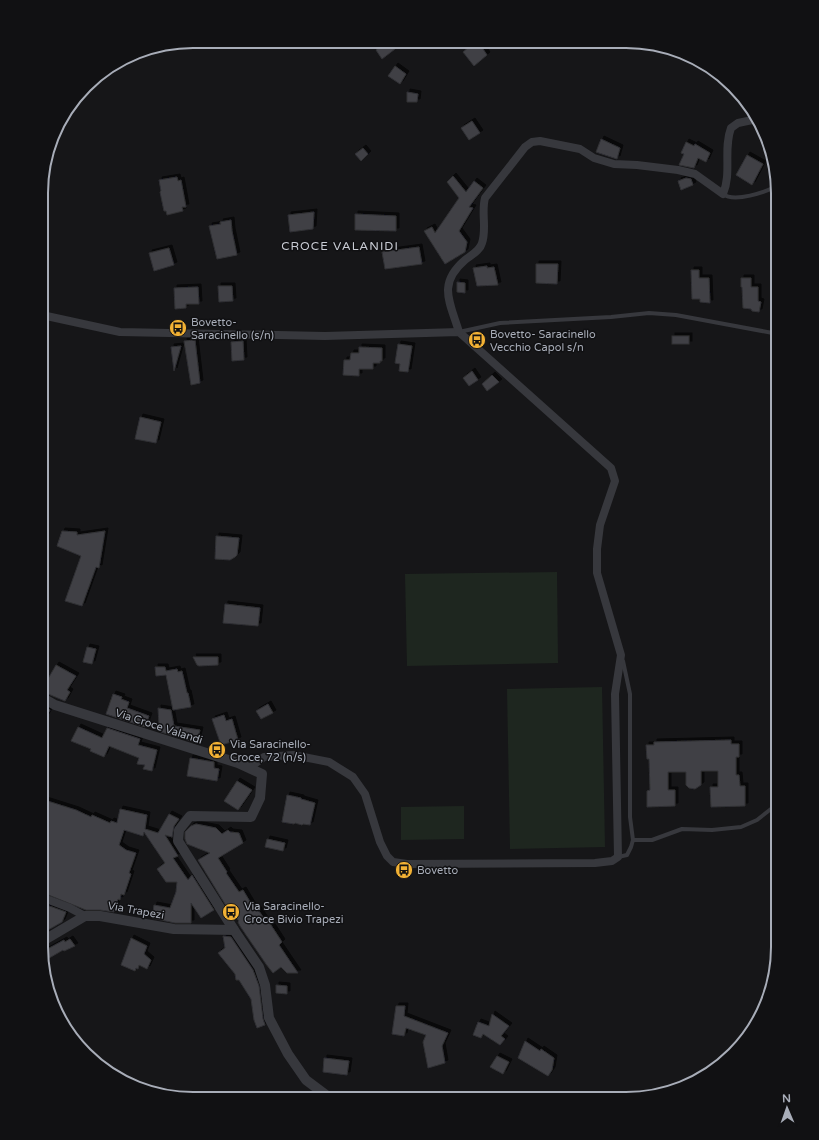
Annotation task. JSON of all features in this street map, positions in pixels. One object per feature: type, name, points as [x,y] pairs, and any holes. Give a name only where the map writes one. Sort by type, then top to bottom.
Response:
[{"type":"street","points":[[249,768],[264,757],[293,755],[330,762],[353,777],[365,794],[380,842],[387,856],[393,862],[407,864],[595,863],[612,861],[618,857],[615,694],[621,655],[597,573],[600,525],[615,481],[612,468],[459,332],[448,296],[449,280],[455,270],[478,250],[482,244],[484,224],[483,206],[485,198],[525,147],[532,142],[540,141],[580,149],[594,158],[614,164],[657,168],[695,174],[723,194],[728,177],[727,143],[731,128],[738,123],[752,120]]},
{"type":"street","points":[[48,316],[120,332],[325,336],[459,332]]},
{"type":"street","name":"Via Croce Valandi","points":[[48,700],[55,705],[238,763],[262,774],[260,798],[251,817],[190,816],[179,830],[178,841],[259,967],[265,985],[269,1018],[288,1054],[306,1080],[322,1092]]},
{"type":"street","points":[[48,900],[70,908],[85,916]]},
{"type":"street","points":[[48,938],[85,916]]},
{"type":"street","name":"Via Trapezi","points":[[85,916],[100,916],[174,929],[234,930]]},
{"type":"lane","points":[[723,194],[725,196],[738,197],[764,193],[771,189]]},
{"type":"lane","points":[[459,332],[500,323],[611,317],[649,313],[676,315],[771,333]]},
{"type":"lane","points":[[618,857],[627,855],[633,840],[630,817],[630,694],[621,655]]},
{"type":"lane","points":[[633,840],[652,840],[682,829],[712,830],[741,827],[757,820],[771,809]]},
{"type":"shaded area","points":[[557,572],[558,663],[407,666],[405,574]]},
{"type":"shaded area","points":[[602,687],[605,847],[510,849],[507,689]]},
{"type":"shaded area","points":[[464,806],[464,839],[401,840],[401,807]]},
{"type":"building","points":[[378,48],[395,49],[382,59],[376,50]]},
{"type":"building","points":[[468,48],[482,48],[487,55],[474,66],[463,52]]},
{"type":"building","points":[[395,66],[406,74],[400,84],[388,76]]},
{"type":"building","points":[[407,92],[418,94],[417,102],[407,102]]},
{"type":"building","points":[[472,121],[480,133],[469,140],[461,128]]},
{"type":"building","points":[[601,139],[620,148],[617,159],[596,152]]},
{"type":"building","points":[[686,142],[694,146],[695,144],[710,153],[706,162],[698,158],[694,168],[679,165],[684,154],[681,153]]},
{"type":"building","points":[[363,148],[368,154],[361,161],[355,154]]},
{"type":"building","points":[[747,155],[763,164],[752,185],[736,175]]},
{"type":"building","points":[[453,176],[466,192],[474,181],[483,188],[469,207],[473,208],[459,231],[467,242],[465,252],[445,264],[424,231],[432,227],[435,233],[459,198],[447,182]]},
{"type":"building","points":[[177,177],[178,181],[181,180],[186,207],[182,207],[183,211],[167,215],[166,211],[164,211],[159,180]]},
{"type":"building","points":[[686,178],[691,179],[693,185],[681,190],[678,181]]},
{"type":"building","points":[[314,212],[313,229],[290,232],[288,215]]},
{"type":"building","points":[[355,214],[396,216],[396,231],[355,230]]},
{"type":"building","points":[[231,220],[237,255],[217,259],[209,226],[221,224],[220,222]]},
{"type":"building","points":[[419,247],[422,264],[385,269],[382,252]]},
{"type":"building","points":[[169,248],[174,265],[154,271],[149,253]]},
{"type":"building","points":[[536,264],[558,264],[557,284],[536,283]]},
{"type":"building","points":[[487,266],[487,268],[494,267],[498,285],[477,286],[473,268]]},
{"type":"building","points":[[691,270],[699,270],[699,278],[709,278],[710,303],[700,302],[700,299],[692,299]]},
{"type":"building","points":[[741,278],[751,278],[751,287],[758,287],[758,301],[761,302],[759,312],[743,308]]},
{"type":"building","points":[[457,282],[465,283],[465,293],[457,292]]},
{"type":"building","points":[[218,286],[232,286],[233,301],[219,302]]},
{"type":"building","points":[[198,287],[199,304],[186,304],[186,308],[175,309],[174,288]]},
{"type":"building","points":[[672,336],[689,336],[689,344],[672,344]]},
{"type":"building","points":[[195,340],[200,383],[191,385],[184,341]]},
{"type":"building","points":[[243,341],[244,360],[232,361],[231,342]]},
{"type":"building","points":[[398,344],[412,346],[408,372],[399,371],[400,364],[395,363]]},
{"type":"building","points":[[181,346],[174,371],[171,347]]},
{"type":"building","points":[[359,347],[382,348],[382,361],[380,361],[380,363],[373,363],[373,369],[359,369],[359,376],[343,375],[344,360],[350,360],[351,353],[359,353]]},
{"type":"building","points":[[472,371],[478,380],[469,386],[463,378]]},
{"type":"building","points":[[492,375],[499,382],[487,391],[482,384]]},
{"type":"building","points":[[140,417],[161,422],[156,443],[135,439]]},
{"type":"building","points":[[62,531],[77,532],[77,535],[105,531],[99,568],[96,567],[82,606],[65,601],[81,556],[57,546]]},
{"type":"building","points":[[216,536],[239,538],[237,555],[235,557],[230,560],[215,559]]},
{"type":"building","points":[[225,604],[260,608],[258,626],[223,623]]},
{"type":"building","points":[[87,647],[96,649],[92,664],[83,662]]},
{"type":"building","points":[[193,657],[218,657],[218,665],[199,666]]},
{"type":"building","points":[[56,665],[76,676],[67,690],[70,692],[65,701],[48,694],[48,679]]},
{"type":"building","points":[[155,667],[165,667],[166,671],[177,669],[178,672],[182,671],[191,707],[173,710],[166,675],[156,676]]},
{"type":"building","points":[[113,694],[122,697],[121,699],[129,702],[127,708],[149,716],[145,727],[106,714]]},
{"type":"building","points":[[268,704],[273,713],[261,719],[256,711]]},
{"type":"building","points":[[158,708],[171,710],[174,726],[200,730],[197,743],[161,732],[162,725],[159,725]]},
{"type":"building","points":[[224,715],[226,721],[232,719],[238,740],[221,745],[212,719]]},
{"type":"building","points":[[78,727],[102,738],[107,728],[140,739],[138,745],[157,750],[152,771],[143,769],[145,765],[137,764],[139,758],[109,746],[104,757],[90,751],[91,749],[71,741]]},
{"type":"building","points":[[731,740],[731,744],[739,744],[739,757],[736,757],[736,775],[739,775],[740,786],[745,786],[745,806],[711,807],[710,787],[718,787],[718,771],[701,771],[701,785],[695,789],[689,788],[686,785],[686,772],[668,772],[668,790],[675,790],[675,806],[647,807],[647,791],[650,790],[649,759],[647,759],[646,745],[654,745],[654,742]]},
{"type":"building","points":[[190,758],[214,762],[214,768],[219,769],[217,781],[187,776]]},
{"type":"building","points":[[237,781],[252,790],[238,810],[224,801]]},
{"type":"building","points":[[287,795],[315,803],[310,825],[282,822]]},
{"type":"building","points":[[48,801],[76,810],[91,817],[92,815],[110,823],[111,821],[117,823],[120,809],[147,815],[145,829],[158,833],[169,814],[179,819],[174,826],[172,837],[165,835],[178,856],[173,858],[188,880],[192,875],[214,910],[201,918],[191,903],[191,923],[175,923],[152,918],[154,905],[170,908],[176,892],[177,882],[166,882],[157,869],[165,863],[144,832],[143,836],[124,830],[119,845],[126,850],[136,853],[129,873],[131,874],[124,895],[121,894],[120,900],[118,899],[114,912],[86,910],[48,895]]},
{"type":"building","points":[[196,824],[216,828],[222,834],[228,830],[230,832],[239,833],[243,843],[218,858],[239,892],[243,890],[255,910],[257,908],[267,923],[269,922],[282,942],[279,945],[298,973],[287,973],[281,967],[273,973],[266,964],[240,926],[239,921],[225,904],[198,860],[210,853],[187,844],[185,832],[191,826]]},
{"type":"building","points":[[267,839],[285,843],[283,851],[265,847]]},
{"type":"building","points":[[48,906],[66,912],[62,922],[48,930]]},
{"type":"building","points":[[223,936],[231,937],[253,970],[259,986],[265,1025],[257,1028],[254,1020],[251,999],[239,980],[236,980],[235,974],[218,953],[225,948]]},
{"type":"building","points":[[131,938],[147,946],[144,954],[151,960],[147,969],[139,965],[138,969],[136,968],[135,971],[121,965]]},
{"type":"building","points":[[70,939],[75,946],[64,951],[63,950],[48,959],[48,949],[64,940],[65,942]]},
{"type":"building","points":[[276,985],[287,986],[287,994],[276,993]]},
{"type":"building","points":[[396,1006],[405,1006],[404,1016],[448,1033],[442,1046],[445,1063],[428,1068],[423,1042],[426,1035],[406,1028],[404,1036],[392,1034]]},
{"type":"building","points":[[492,1014],[509,1026],[501,1036],[505,1039],[500,1045],[483,1034],[481,1038],[473,1035],[478,1022],[489,1026]]},
{"type":"building","points":[[525,1041],[554,1058],[552,1070],[548,1076],[518,1058]]},
{"type":"building","points":[[497,1056],[509,1062],[503,1074],[490,1067]]},
{"type":"building","points":[[324,1058],[349,1061],[347,1075],[323,1072]]},
{"type":"place","name":"Bovetto- Saracinello (s/n)","points":[[178,328]]},
{"type":"place","name":"Bovetto- Saracinello Vecchio Capol s/n","points":[[477,340]]},
{"type":"place","name":"Via Saracinello- Croce, 72 (n/s)","points":[[217,750]]},
{"type":"place","name":"Bovetto","points":[[404,870]]},
{"type":"place","name":"Via Saracinello- Croce Bivio Trapezi","points":[[231,912]]},
{"type":"district","name":"CROCE VALANIDI","points":[[340,246]]}]
